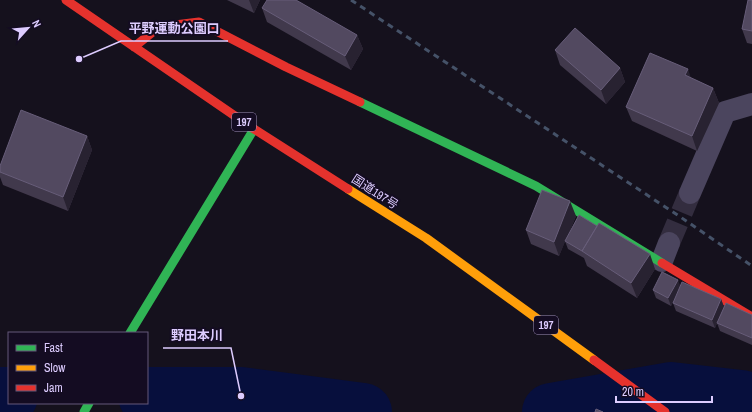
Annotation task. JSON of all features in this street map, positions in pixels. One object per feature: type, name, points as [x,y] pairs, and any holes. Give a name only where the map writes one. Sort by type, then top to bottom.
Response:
[{"type":"main road","name":"国道197号","points":[[66,0],[254,129],[426,238],[666,412]]},
{"type":"main road","points":[[134,47],[158,27],[199,22],[286,68],[536,186],[666,252],[752,317]]},
{"type":"main road","points":[[131,332],[254,129]]},
{"type":"street","points":[[690,194],[725,112],[752,104]]},
{"type":"building","points":[[267,0],[296,0],[357,35],[345,56],[262,8]]},
{"type":"building","points":[[748,0],[752,0],[752,31],[742,29]]},
{"type":"building","points":[[575,28],[620,68],[601,90],[555,50]]},
{"type":"building","points":[[650,53],[688,69],[685,75],[713,88],[692,136],[626,107]]},
{"type":"building","points":[[21,110],[87,136],[63,197],[0,172],[0,166]]},
{"type":"building","points":[[542,190],[570,201],[554,242],[526,230]]},
{"type":"building","points":[[579,215],[597,226],[582,251],[565,241]]},
{"type":"building","points":[[599,223],[650,254],[631,283],[582,251]]},
{"type":"building","points":[[662,272],[678,280],[668,298],[653,290]]},
{"type":"building","points":[[682,282],[721,299],[712,320],[673,303]]},
{"type":"building","points":[[726,303],[752,315],[752,338],[717,323]]},
{"type":"building","points":[[596,409],[603,412],[595,412]]},
{"type":"waterway","points":[[551,412],[671,391],[741,399],[752,402]]},
{"type":"waterway","points":[[0,396],[8,396]]},
{"type":"waterway","points":[[148,396],[241,396],[363,412]]},
{"type":"tunnel","points":[[669,243],[690,193]]},
{"type":"railway","points":[[351,0],[676,214],[752,266]]},
{"type":"traffic: fast","points":[[360,102],[536,186],[662,263]]},
{"type":"traffic: fast","points":[[131,332],[254,129]]},
{"type":"traffic: fast","points":[[84,412],[88,404]]},
{"type":"traffic: slow","points":[[348,189],[426,238],[594,360]]},
{"type":"traffic: jam","points":[[66,0],[254,129],[348,189]]},
{"type":"traffic: jam","points":[[134,47],[159,27],[199,22],[286,67],[360,102]]},
{"type":"traffic: jam","points":[[662,263],[752,317]]},
{"type":"traffic: jam","points":[[594,360],[665,412]]},
{"type":"place","name":"平野運動公園口","points":[[79,59]]},
{"type":"place","name":"野田本川","points":[[241,396]]}]
